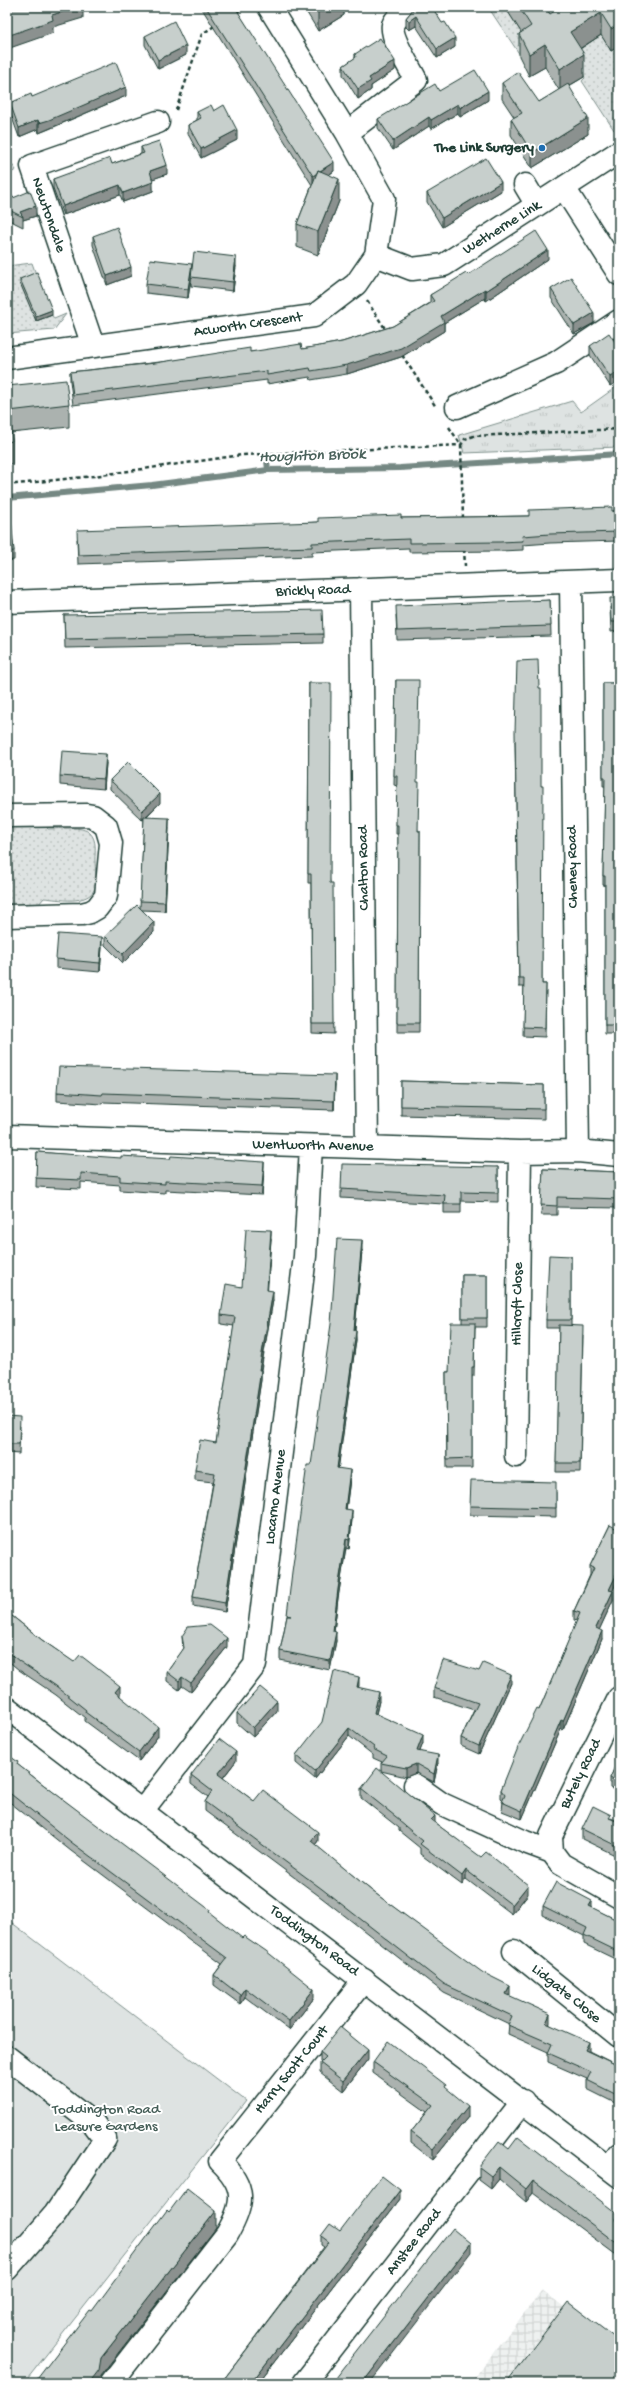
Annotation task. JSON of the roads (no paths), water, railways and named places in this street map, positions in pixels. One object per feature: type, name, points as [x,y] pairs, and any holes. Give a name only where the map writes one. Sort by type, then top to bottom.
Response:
[{"type":"street","name":"Acworth Crescent","points":[[7,358],[314,316],[356,284],[376,255],[384,199],[277,10]]},
{"type":"street","points":[[347,133],[416,80],[394,37],[393,27],[396,19],[403,13]]},
{"type":"street","name":"Newtondale","points":[[93,346],[32,166],[158,122]]},
{"type":"street","name":"Wetherne Link","points":[[376,255],[412,269],[444,264],[619,152]]},
{"type":"street","points":[[525,185],[537,205]]},
{"type":"street","points":[[564,188],[619,274]]},
{"type":"street","points":[[448,415],[556,363],[619,321]]},
{"type":"street","name":"Brickly Road","points":[[7,602],[571,583],[619,580]]},
{"type":"street","name":"Cheney Road","points":[[571,583],[578,1151]]},
{"type":"street","name":"Chalton Road","points":[[361,589],[367,1147]]},
{"type":"street","points":[[7,816],[93,816],[106,826],[111,843],[106,896],[97,908],[82,914],[7,916]]},
{"type":"street","name":"Wentworth Avenue","points":[[7,1136],[520,1152],[578,1151],[619,1155]]},
{"type":"street","name":"Locarno Avenue","points":[[142,1811],[255,1665],[305,1256],[311,1146]]},
{"type":"street","name":"Hillcroft Close","points":[[516,1456],[520,1152]]},
{"type":"street","name":"Butely Road","points":[[552,1852],[551,1836],[619,1698]]},
{"type":"street","name":"Toddington Road","points":[[7,1708],[523,2101],[616,2166]]},
{"type":"street","points":[[415,1785],[442,1804],[525,1842],[552,1852],[561,1864],[619,1897]]},
{"type":"street","name":"Lidgate Close","points":[[514,1951],[619,2036]]},
{"type":"street","name":"Harry Scott Court","points":[[111,2383],[227,2234],[237,2216],[241,2189],[231,2171],[220,2161],[364,1980]]},
{"type":"street","points":[[7,2057],[94,2124],[105,2139],[55,2214],[7,2269]]},
{"type":"street","name":"Anstee Road","points":[[304,2383],[523,2101]]},
{"type":"waterway","name":"Houghton Brook","points":[[7,498],[152,485],[268,470],[400,468],[619,454]]},
{"type":"waterway","points":[[267,461],[268,470]]},
{"type":"place","name":"The Link Surgery","points":[[542,148]]},
{"type":"park label","name":"Toddington Road Leasure Gardens","points":[[106,2118]]}]
